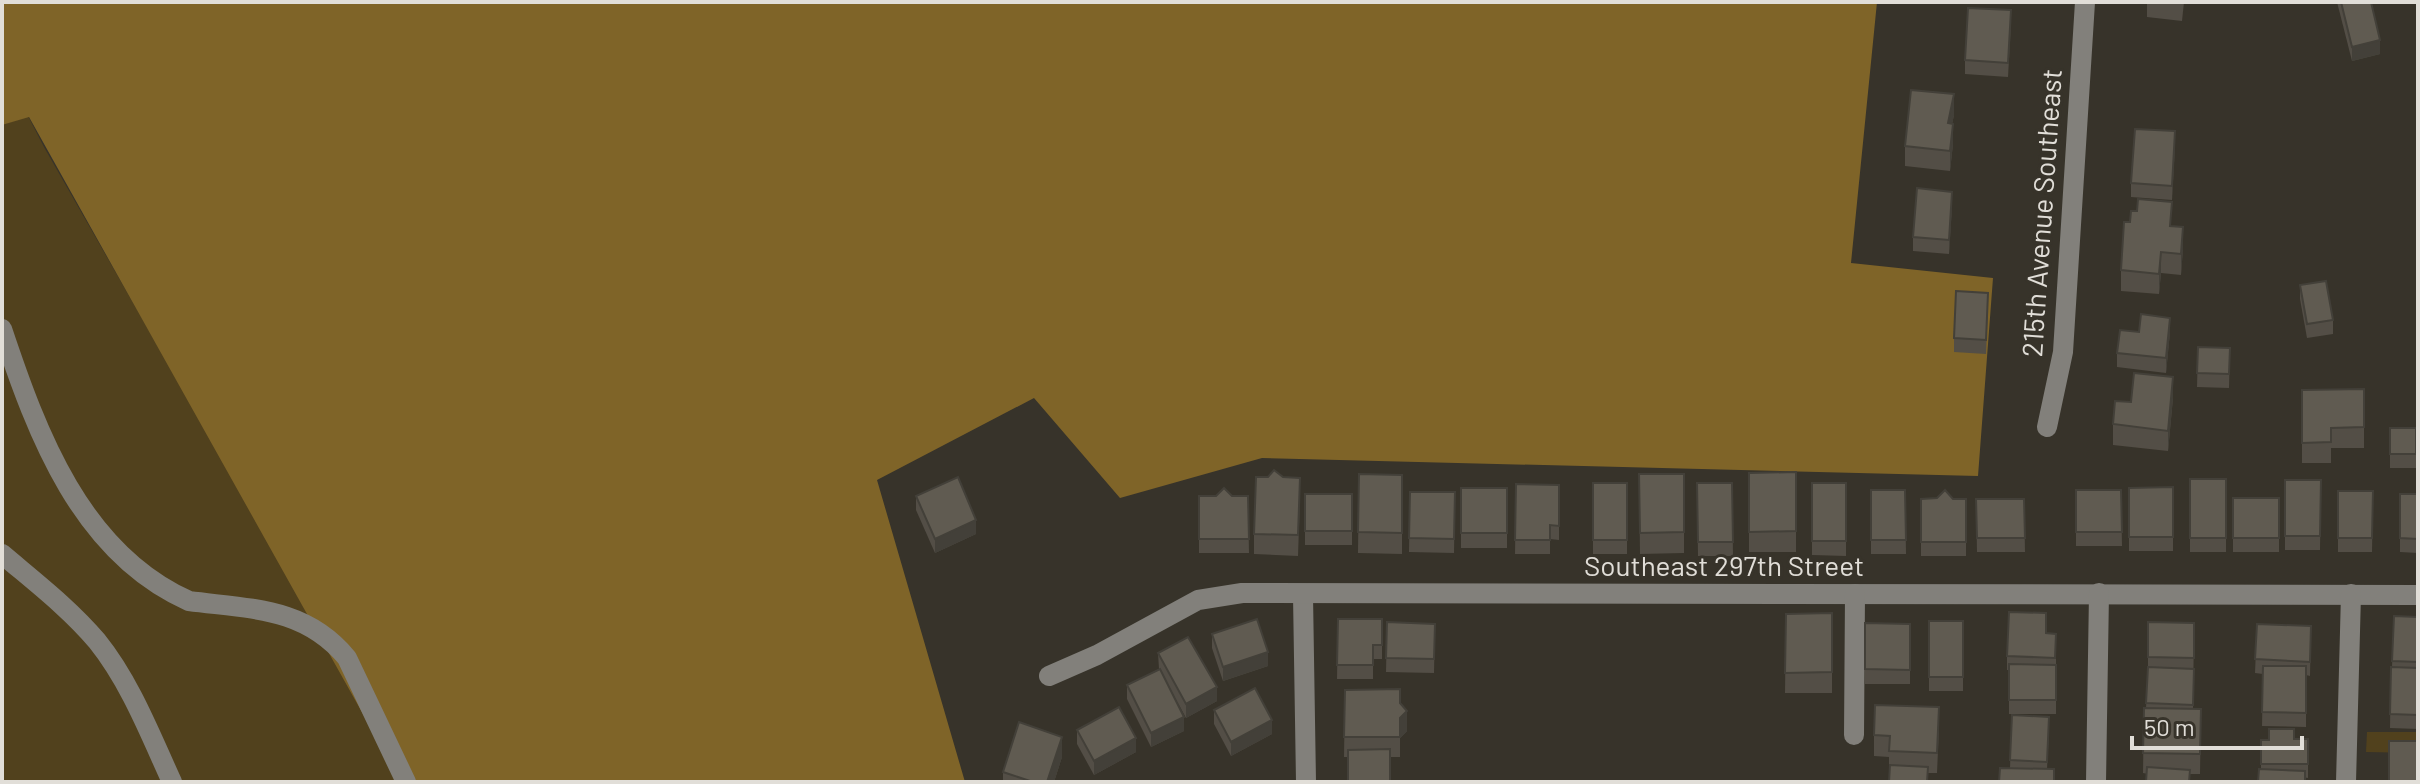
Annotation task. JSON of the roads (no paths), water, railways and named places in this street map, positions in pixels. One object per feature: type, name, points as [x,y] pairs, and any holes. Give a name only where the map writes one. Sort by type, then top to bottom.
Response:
[{"type":"street","name":"215th Avenue Southeast","points":[[2047,427],[2063,352],[2085,2]]},
{"type":"street","points":[[2,329],[32,419],[101,536],[134,570],[174,595],[189,601],[292,618],[309,624],[334,642],[347,658],[406,782]]},
{"type":"street","points":[[2,554],[74,616],[98,643],[138,709],[172,782]]},
{"type":"street","name":"Southeast 297th Street","points":[[1049,676],[1097,655],[1198,600],[1242,593],[2418,595]]},
{"type":"street","points":[[2096,782],[2099,593]]},
{"type":"street","points":[[1854,735],[1855,594]]},
{"type":"street","points":[[2346,782],[2351,594]]},
{"type":"street","points":[[1303,595],[1306,782]]}]
